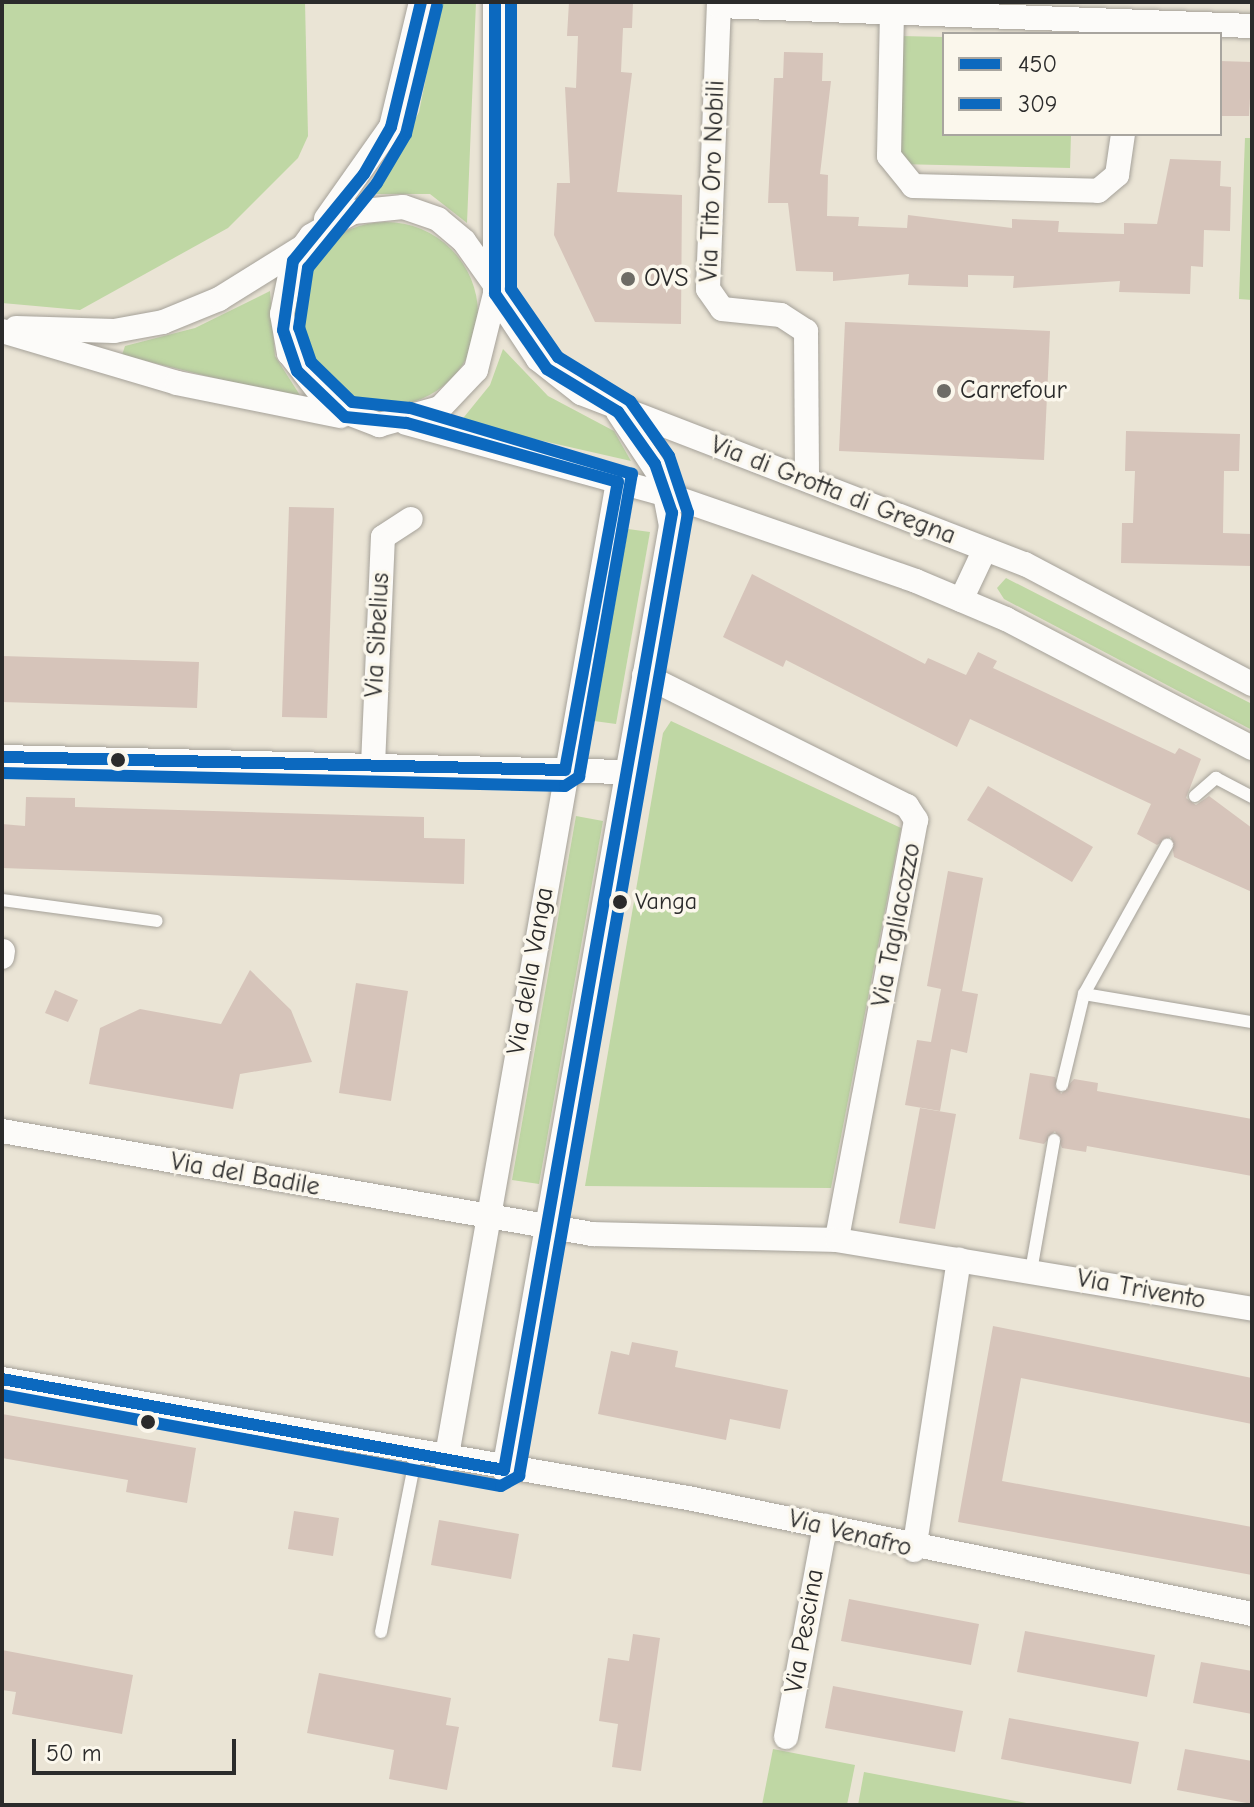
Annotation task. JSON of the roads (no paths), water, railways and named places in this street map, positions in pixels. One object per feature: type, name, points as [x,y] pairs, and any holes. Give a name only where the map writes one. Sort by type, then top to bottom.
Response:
[{"type":"street","points":[[345,417],[303,378],[285,342],[283,297],[306,242],[364,174],[391,127],[421,2]]},
{"type":"street","points":[[2,329],[177,383],[345,417],[406,423],[468,382],[486,347],[494,288],[495,2]]},
{"type":"street","points":[[719,4],[1125,28],[1252,26]]},
{"type":"street","name":"Via Tito Oro Nobili","points":[[719,4],[708,289],[722,309],[781,315],[806,331],[807,478]]},
{"type":"street","points":[[892,12],[889,156],[913,186],[1098,191],[1117,175],[1123,136]]},
{"type":"street","points":[[2,329],[114,331],[163,322],[219,299],[353,212],[403,207],[452,230],[494,288]]},
{"type":"street","name":"Via di Grotta di Gregna","points":[[494,288],[547,369],[618,412],[807,478],[985,549],[1252,684]]},
{"type":"street","points":[[504,1470],[671,526],[668,495],[618,412]]},
{"type":"street","name":"Via di Grotta di Gregna","points":[[406,423],[668,495],[961,600],[1252,748]]},
{"type":"street","name":"Via della Vanga","points":[[446,1461],[618,482]]},
{"type":"street","name":"Via Sibelius","points":[[373,765],[383,537],[411,519]]},
{"type":"street","name":"Via di Grotta di Gregna","points":[[961,600],[985,549]]},
{"type":"street","name":"Via Tagliacozzo","points":[[644,675],[907,806],[916,820],[837,1240]]},
{"type":"street","points":[[2,757],[626,772]]},
{"type":"street","name":"Via del Badile","points":[[2,1131],[612,1237],[758,1239]]},
{"type":"street","name":"Via Trivento","points":[[758,1239],[837,1240],[1252,1309]]},
{"type":"street","points":[[914,1550],[959,1259]]},
{"type":"street","name":"Via Venafro","points":[[2,1379],[416,1456],[825,1526],[914,1550],[1252,1614]]},
{"type":"street","name":"Via Pescina","points":[[786,1737],[825,1526]]},
{"type":"lane","points":[[1195,796],[1216,778],[1252,797]]},
{"type":"lane","points":[[1062,1085],[1084,994],[1167,845]]},
{"type":"lane","points":[[2,900],[157,921]]},
{"type":"lane","points":[[1084,994],[1252,1022]]},
{"type":"lane","points":[[1031,1271],[1054,1140]]},
{"type":"lane","points":[[381,1632],[416,1456]]},
{"type":"place","name":"OVS","points":[[628,279]]},
{"type":"place","name":"Carrefour","points":[[944,391]]},
{"type":"place","name":"Vanga","points":[[620,902]]}]
